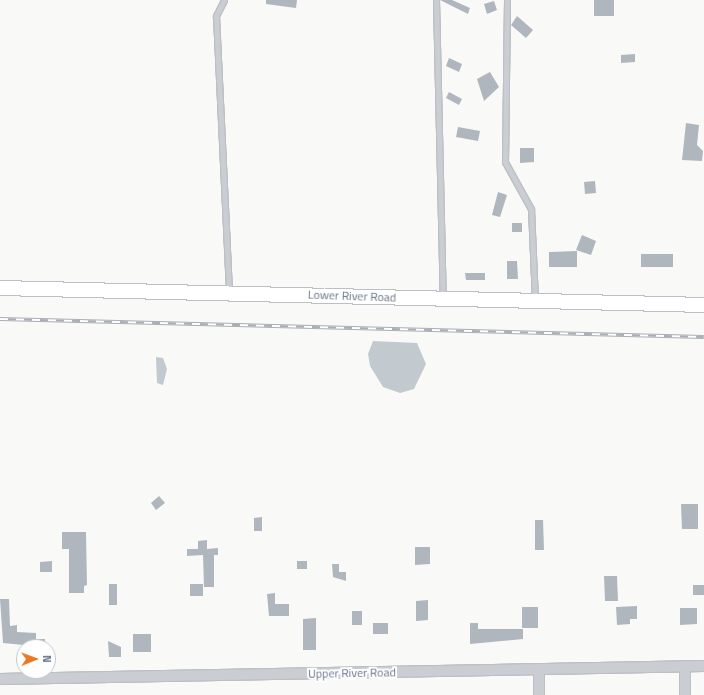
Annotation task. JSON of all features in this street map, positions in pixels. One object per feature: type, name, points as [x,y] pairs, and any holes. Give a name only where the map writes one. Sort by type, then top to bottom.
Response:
[{"type":"street","name":"Lower River Road","points":[[0,288],[229,292],[536,302],[704,305]]},
{"type":"street","points":[[685,666],[685,695]]},
{"type":"street","name":"Upper River Road","points":[[0,679],[704,666]]},
{"type":"street","points":[[539,669],[539,695]]},
{"type":"lane","points":[[224,0],[216,16],[229,292]]},
{"type":"lane","points":[[436,0],[443,299]]},
{"type":"lane","points":[[506,0],[505,162],[531,209],[536,302]]},
{"type":"shaded area","points":[[373,341],[417,343],[426,364],[414,389],[400,393],[383,387],[370,366],[368,354]]},
{"type":"shaded area","points":[[156,357],[163,358],[167,369],[163,385],[157,383]]},
{"type":"building","points":[[266,0],[297,0],[296,8],[266,4]]},
{"type":"building","points":[[440,0],[452,0],[470,8],[468,14]]},
{"type":"building","points":[[594,0],[614,0],[614,16],[594,16]]},
{"type":"building","points":[[494,1],[497,10],[487,14],[484,4]]},
{"type":"building","points":[[517,16],[533,30],[526,38],[511,25]]},
{"type":"building","points":[[635,54],[635,62],[621,63],[621,55]]},
{"type":"building","points":[[449,58],[462,64],[459,72],[446,66]]},
{"type":"building","points":[[490,72],[499,87],[484,101],[477,79]]},
{"type":"building","points":[[449,92],[462,99],[459,105],[446,98]]},
{"type":"building","points":[[686,123],[699,125],[697,145],[703,151],[702,161],[682,160]]},
{"type":"building","points":[[458,127],[480,131],[478,141],[456,137]]},
{"type":"building","points":[[520,148],[534,148],[534,162],[520,163]]},
{"type":"building","points":[[595,181],[596,193],[585,194],[584,182]]},
{"type":"building","points":[[498,192],[507,195],[500,217],[492,215]]},
{"type":"building","points":[[512,223],[522,223],[522,232],[512,232]]},
{"type":"building","points":[[582,235],[596,241],[591,255],[576,250]]},
{"type":"building","points":[[577,251],[577,267],[549,267],[549,252]]},
{"type":"building","points":[[641,254],[673,254],[673,267],[641,267]]},
{"type":"building","points":[[507,261],[517,261],[518,279],[507,279]]},
{"type":"building","points":[[465,273],[485,273],[485,280],[466,280]]},
{"type":"building","points":[[159,496],[165,503],[156,510],[151,503]]},
{"type":"building","points":[[681,504],[698,504],[698,529],[682,529]]},
{"type":"building","points":[[262,517],[262,531],[254,531],[254,518]]},
{"type":"building","points":[[535,520],[543,520],[544,550],[535,550]]},
{"type":"building","points":[[62,532],[86,532],[87,585],[84,586],[84,593],[69,593],[69,549],[62,549]]},
{"type":"building","points":[[207,540],[207,549],[218,548],[218,555],[214,555],[214,587],[204,587],[203,555],[187,556],[187,549],[198,549],[198,541]]},
{"type":"building","points":[[415,547],[430,547],[430,564],[415,565]]},
{"type":"building","points":[[52,561],[52,572],[40,572],[40,562]]},
{"type":"building","points":[[297,561],[307,561],[307,569],[297,569]]},
{"type":"building","points":[[332,564],[339,564],[339,572],[346,572],[346,581],[333,577]]},
{"type":"building","points":[[604,576],[617,576],[618,601],[605,601]]},
{"type":"building","points":[[109,584],[117,584],[117,605],[109,605]]},
{"type":"building","points":[[190,584],[203,584],[203,596],[190,596]]},
{"type":"building","points":[[693,585],[704,585],[704,595],[693,595]]},
{"type":"building","points":[[275,593],[275,604],[289,604],[289,616],[269,616],[267,594]]},
{"type":"building","points":[[0,599],[9,599],[10,626],[17,625],[17,632],[36,633],[36,639],[16,639],[16,644],[3,643]]},
{"type":"building","points":[[428,600],[428,620],[416,621],[416,601]]},
{"type":"building","points":[[637,606],[637,619],[630,619],[630,624],[617,625],[616,607]]},
{"type":"building","points":[[522,607],[538,607],[538,628],[522,628]]},
{"type":"building","points":[[680,608],[697,608],[697,624],[680,625]]},
{"type":"building","points":[[352,611],[362,611],[362,625],[352,625]]},
{"type":"building","points":[[316,618],[316,650],[303,650],[303,619]]},
{"type":"building","points":[[373,623],[388,623],[388,634],[373,634]]},
{"type":"building","points":[[470,623],[478,623],[478,629],[523,629],[523,639],[470,644]]},
{"type":"building","points":[[133,634],[151,634],[151,652],[133,652]]},
{"type":"building","points":[[108,641],[121,647],[121,657],[109,657]]},
{"type":"railway","points":[[0,319],[704,337]]}]
